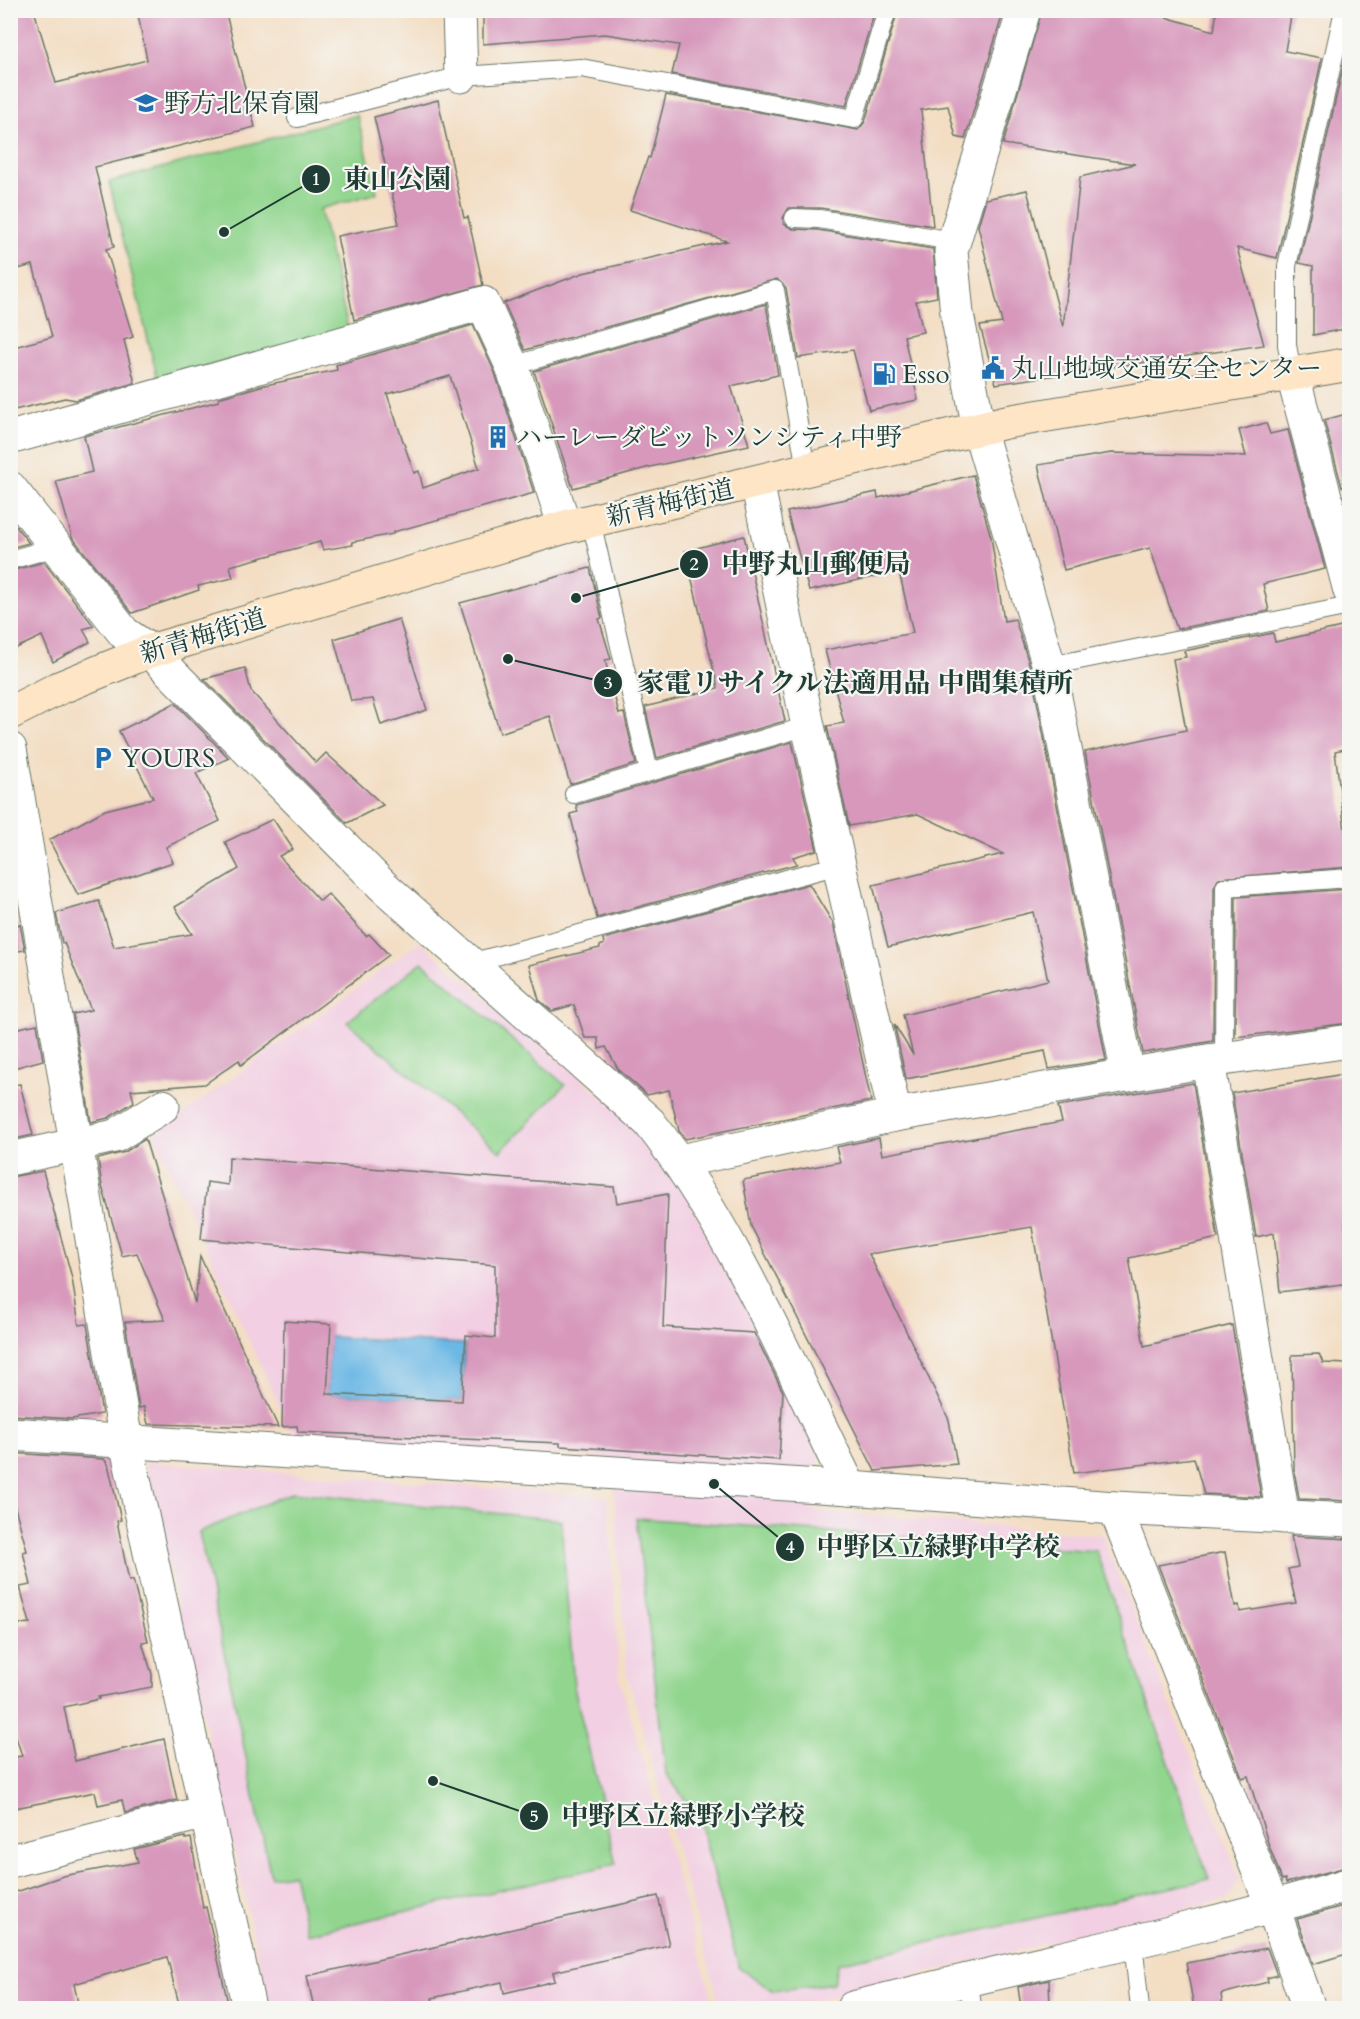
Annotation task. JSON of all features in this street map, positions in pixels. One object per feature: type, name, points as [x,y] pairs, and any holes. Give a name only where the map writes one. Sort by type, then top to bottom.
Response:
[{"type":"main road","name":"新青梅街道","points":[[10,713],[137,642],[578,524],[1006,422],[1350,364]]},
{"type":"street","points":[[459,10],[461,76]]},
{"type":"street","points":[[1024,10],[953,241],[951,251],[957,314],[979,429],[1049,666],[1128,1076]]},
{"type":"street","points":[[10,438],[483,303],[578,524]]},
{"type":"street","points":[[1292,372],[1350,591]]},
{"type":"street","points":[[757,482],[808,726],[895,1115]]},
{"type":"street","points":[[10,488],[56,547],[137,642],[384,886],[649,1122],[680,1161],[744,1274],[850,1488]]},
{"type":"street","points":[[10,749],[74,1145],[126,1442],[249,2008]]},
{"type":"street","points":[[680,1161],[895,1115],[1216,1060],[1350,1041]]},
{"type":"street","points":[[1216,1060],[1283,1517]]},
{"type":"street","points":[[10,1159],[115,1136],[163,1106]]},
{"type":"street","points":[[10,1434],[850,1488],[1115,1508],[1350,1520]]},
{"type":"street","points":[[1115,1508],[1273,1908],[1308,2008]]},
{"type":"street","points":[[10,1862],[206,1812]]},
{"type":"street","points":[[853,2008],[970,1993],[1133,1942],[1273,1908],[1350,1884]]},
{"type":"lane","points":[[297,118],[461,76],[581,68],[854,119],[887,10]]},
{"type":"lane","points":[[1292,372],[1287,345],[1287,266],[1344,10]]},
{"type":"lane","points":[[794,218],[819,219],[953,241]]},
{"type":"lane","points":[[512,366],[775,290],[806,469]]},
{"type":"lane","points":[[578,524],[649,772]]},
{"type":"lane","points":[[10,560],[56,547]]},
{"type":"lane","points":[[1049,666],[1350,606]]},
{"type":"lane","points":[[574,794],[808,726]]},
{"type":"lane","points":[[470,963],[839,865]]},
{"type":"lane","points":[[1216,1060],[1225,887],[1350,878]]},
{"type":"lane","points":[[1133,1942],[1140,2008]]},
{"type":"shaded area","points":[[420,942],[616,1108],[674,1171],[822,1452],[814,1470],[815,1511],[1102,1535],[1240,1879],[1228,1899],[782,2008],[721,2008],[627,1674],[612,1458],[294,1437],[154,1135]]},
{"type":"shaded area","points":[[145,1462],[608,1497],[619,1677],[715,2008],[270,2008]]},
{"type":"green space","points":[[357,115],[377,193],[320,209],[348,328],[158,380],[109,182]]},
{"type":"green space","points":[[422,962],[565,1085],[500,1152],[347,1022]]},
{"type":"green space","points":[[293,1492],[561,1520],[574,1687],[616,1864],[306,1934],[293,1874],[271,1877],[199,1532]]},
{"type":"green space","points":[[636,1518],[1096,1551],[1209,1879],[838,1963],[833,1983],[773,1991],[739,1968],[699,1818],[666,1774]]},
{"type":"water","points":[[330,1337],[465,1344],[462,1401],[327,1394]]},
{"type":"building","points":[[10,10],[34,10],[56,83],[147,60],[137,10],[225,10],[255,127],[95,167],[114,247],[106,249],[133,337],[124,340],[135,383],[76,400],[65,398],[10,411],[10,348],[52,337],[33,265],[10,271]]},
{"type":"building","points":[[483,10],[875,10],[846,106],[672,74],[679,45],[605,34],[483,44]]},
{"type":"building","points":[[898,10],[1004,10],[965,139],[956,137],[948,106],[921,110],[933,226],[820,208],[789,208],[783,218],[784,224],[793,229],[818,230],[933,249],[937,297],[916,301],[923,332],[904,336],[918,400],[869,410],[853,350],[798,358],[786,288],[777,279],[525,350],[504,303],[583,273],[727,241],[630,210],[648,157],[650,158],[666,95],[858,130],[865,122]]},
{"type":"building","points":[[1042,10],[1141,10],[1214,31],[1217,10],[1292,10],[1285,51],[1322,58],[1277,258],[1237,248],[1264,345],[996,384],[980,326],[1002,323],[978,226],[986,199],[1027,190],[1063,327],[1080,177],[1135,164],[1003,144]]},
{"type":"building","points":[[1344,62],[1350,63],[1350,328],[1313,335],[1313,266],[1299,263]]},
{"type":"building","points":[[438,100],[464,218],[468,217],[483,285],[354,320],[337,236],[399,224],[374,117]]},
{"type":"building","points":[[766,304],[778,375],[731,386],[749,445],[650,467],[573,488],[534,371]]},
{"type":"building","points":[[473,325],[495,373],[534,493],[393,532],[393,534],[352,542],[353,545],[323,550],[320,542],[230,566],[233,578],[198,586],[199,590],[132,613],[72,537],[56,481],[92,472],[84,436],[219,401],[218,398],[261,386],[337,370],[336,365]],"holes":[[[450,376],[479,468],[423,488],[419,471],[414,473],[387,394]]]},
{"type":"building","points":[[1350,413],[1350,485],[1342,487],[1324,420]]},
{"type":"building","points":[[1266,423],[1270,434],[1288,430],[1325,569],[1263,584],[1269,611],[1177,629],[1150,548],[1064,570],[1038,465],[1111,453],[1246,456],[1239,430]]},
{"type":"building","points":[[973,475],[991,537],[1004,621],[1015,619],[1031,670],[1106,1060],[1049,1069],[1045,1051],[906,1079],[894,1024],[913,1055],[903,1015],[1048,980],[1033,912],[888,947],[873,885],[1003,854],[918,814],[849,826],[827,726],[844,723],[825,650],[913,633],[899,571],[809,591],[787,512],[877,492],[878,498]]},
{"type":"building","points":[[10,519],[29,543],[10,548]]},
{"type":"building","points":[[744,536],[785,721],[657,758],[645,707],[718,688],[685,551]]},
{"type":"building","points":[[44,562],[94,626],[83,629],[90,642],[53,662],[42,636],[10,651],[10,571]]},
{"type":"building","points":[[590,568],[602,618],[599,619],[611,659],[605,660],[619,714],[624,713],[636,764],[570,784],[550,716],[500,733],[460,603]]},
{"type":"building","points":[[399,619],[427,710],[381,725],[373,699],[351,701],[334,639]]},
{"type":"building","points":[[1350,625],[1350,748],[1335,751],[1345,831],[1350,830],[1350,867],[1219,878],[1214,887],[1213,1041],[1143,1053],[1085,752],[1186,730],[1173,659],[1186,657],[1184,651],[1273,633],[1275,642]]},
{"type":"building","points":[[245,668],[251,691],[316,763],[326,753],[383,805],[347,823],[204,679]]},
{"type":"building","points":[[175,703],[229,758],[196,773],[220,821],[166,847],[173,862],[78,895],[49,840],[105,810],[153,798],[119,731]]},
{"type":"building","points":[[792,742],[817,850],[793,857],[797,864],[597,918],[570,814],[578,812],[576,805]]},
{"type":"building","points":[[273,819],[293,849],[279,856],[320,901],[328,894],[366,936],[369,934],[389,955],[241,1065],[239,1060],[205,1084],[131,1090],[134,1102],[108,1118],[91,1122],[73,1014],[91,1010],[64,943],[62,943],[56,913],[99,901],[114,947],[192,934],[175,907],[239,869],[225,842]]},
{"type":"building","points":[[809,884],[833,923],[871,1101],[685,1139],[679,1131],[669,1090],[647,1095],[618,1069],[606,1047],[599,1049],[598,1038],[585,1038],[574,1005],[552,1011],[539,1000],[529,965],[600,948],[604,944],[603,939]]},
{"type":"building","points":[[1350,889],[1350,1023],[1235,1037],[1236,897]]},
{"type":"building","points":[[20,924],[25,950],[10,952],[10,927]]},
{"type":"building","points":[[37,1024],[43,1060],[10,1069],[10,1030]]},
{"type":"building","points":[[1350,1073],[1350,1221],[1345,1222],[1350,1283],[1280,1292],[1274,1233],[1256,1237],[1232,1093]]},
{"type":"building","points":[[1193,1083],[1218,1238],[1129,1258],[1144,1346],[1232,1325],[1261,1497],[1204,1494],[1194,1458],[1074,1473],[1032,1227],[869,1254],[949,1420],[957,1464],[875,1471],[751,1226],[743,1180],[840,1162],[836,1147],[879,1138],[882,1155],[1062,1122],[1058,1106]]},
{"type":"building","points":[[20,1084],[33,1135],[10,1140],[10,1085]]},
{"type":"building","points":[[145,1139],[195,1303],[200,1256],[278,1427],[148,1424],[144,1407],[139,1408],[125,1322],[165,1320],[137,1253],[122,1256],[102,1186],[98,1159],[125,1152]]},
{"type":"building","points":[[229,1157],[614,1187],[617,1203],[668,1194],[663,1327],[754,1333],[783,1392],[779,1460],[560,1446],[560,1443],[298,1432],[297,1426],[282,1427],[284,1321],[331,1324],[327,1394],[462,1401],[466,1335],[495,1338],[495,1265],[201,1239],[207,1182],[228,1185]]},
{"type":"building","points":[[43,1171],[72,1278],[79,1325],[87,1324],[102,1414],[72,1419],[10,1415],[10,1177]]},
{"type":"building","points":[[1319,1354],[1323,1363],[1350,1364],[1350,1501],[1299,1499],[1294,1470],[1292,1355]]},
{"type":"building","points":[[10,1453],[104,1459],[108,1464],[121,1520],[117,1521],[129,1581],[133,1580],[148,1641],[142,1642],[152,1674],[152,1687],[98,1697],[99,1699],[64,1707],[75,1761],[164,1739],[177,1800],[125,1813],[122,1800],[98,1805],[95,1792],[10,1809],[10,1758],[22,1756],[10,1718],[10,1625],[30,1623],[20,1587],[31,1585],[23,1552],[27,1551],[10,1489]]},
{"type":"building","points":[[1291,1536],[1350,1539],[1350,1866],[1286,1883],[1285,1879],[1282,1880],[1269,1846],[1248,1776],[1242,1778],[1158,1565],[1225,1552],[1235,1606],[1239,1605],[1240,1612],[1296,1603],[1288,1569],[1298,1567]]},
{"type":"building","points":[[185,1837],[185,1839],[191,1838],[203,1908],[206,1907],[228,2003],[206,2008],[180,2008],[167,1957],[74,1984],[79,2008],[10,2008],[10,1894],[63,1876],[138,1862],[134,1849]]},
{"type":"building","points":[[658,1896],[669,1945],[553,1972],[555,1981],[504,1993],[502,1982],[432,1998],[434,2008],[314,2008],[307,1976]]},
{"type":"building","points":[[1350,1904],[1350,1953],[1313,1964],[1297,1919]]},
{"type":"building","points":[[1267,1948],[1277,1975],[1267,1978],[1268,1982],[1221,1994],[1223,2008],[1194,2008],[1186,1963]]},
{"type":"building","points":[[1049,1980],[1050,2008],[1021,2008],[1018,1987]]},
{"type":"place","name":"野方北保育園","points":[[146,103]]},
{"type":"place","name":"東山公園","points":[[224,232]]},
{"type":"place","name":"丸山地域交通安全センター","points":[[993,368]]},
{"type":"place","name":"Esso","points":[[884,374]]},
{"type":"place","name":"ハーレーダビットソンシティ中野","points":[[498,437]]},
{"type":"place","name":"中野丸山郵便局","points":[[576,598]]},
{"type":"place","name":"家電リサイクル法適用品 中間集積所","points":[[508,659]]},
{"type":"place","name":"YOURS","points":[[103,758]]},
{"type":"place","name":"中野区立緑野中学校","points":[[714,1484]]},
{"type":"place","name":"中野区立緑野小学校","points":[[433,1781]]}]
